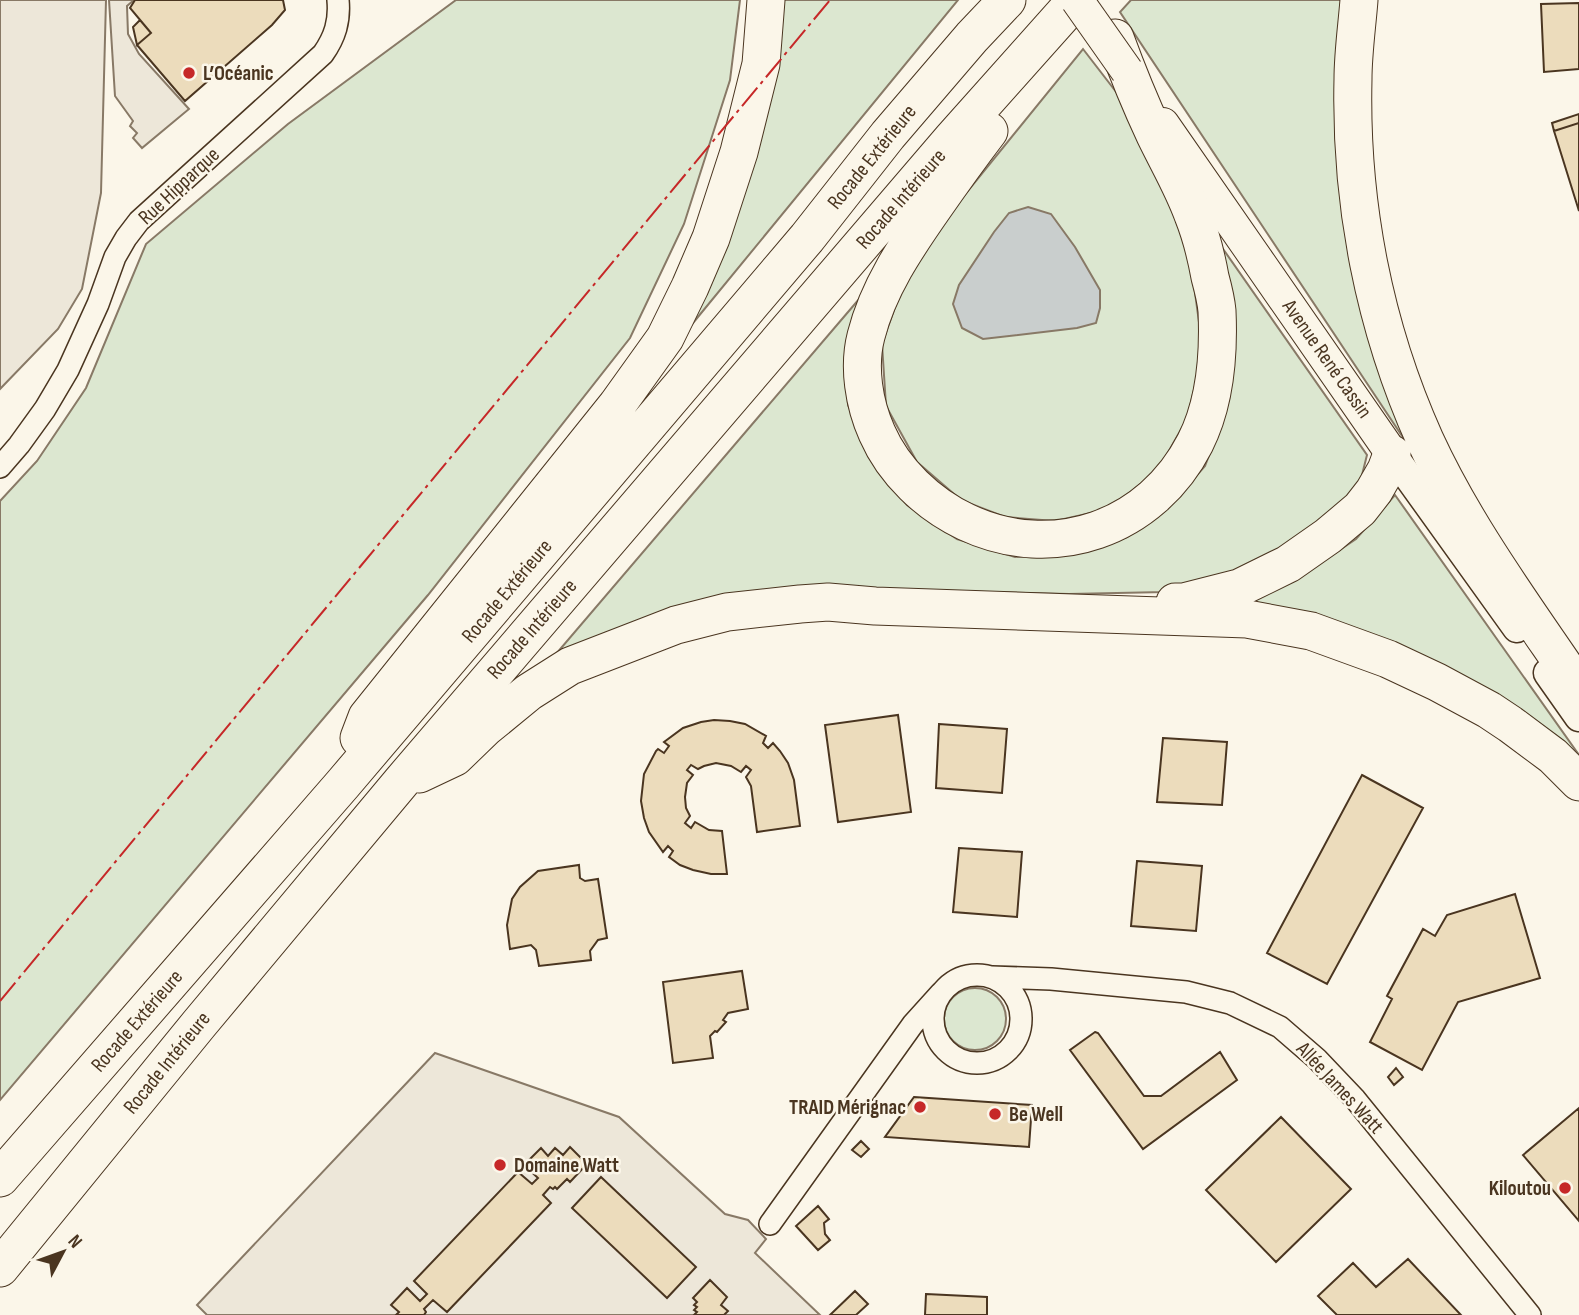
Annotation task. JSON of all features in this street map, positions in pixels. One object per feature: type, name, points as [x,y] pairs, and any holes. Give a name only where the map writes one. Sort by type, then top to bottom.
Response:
[{"type":"highway","points":[[342,785],[367,717],[617,405],[664,338],[711,238],[739,152],[761,64],[766,0]]},
{"type":"highway","points":[[972,37],[1001,0]]},
{"type":"highway","name":"Rocade Extérieure","points":[[0,1178],[342,785],[807,239],[888,135],[1007,0]]},
{"type":"highway","name":"Rocade Intérieure","points":[[0,1268],[402,781],[943,150],[1076,0]]},
{"type":"highway","points":[[1092,0],[1110,22],[1127,71],[1194,215],[1205,250],[1217,308],[1217,356],[1210,403],[1196,442],[1176,473],[1149,502],[1125,518],[1097,531],[1062,538],[1030,540],[984,530],[952,515],[924,494],[905,477],[884,450],[869,415],[862,379],[865,338],[878,298],[916,233],[970,156],[1092,0]]},
{"type":"highway","points":[[1359,0],[1353,78],[1354,146],[1360,217],[1373,288],[1394,364],[1426,441],[1470,523],[1579,688]]},
{"type":"highway","points":[[402,781],[455,757],[529,692],[570,666],[676,625],[727,612],[828,602],[873,594],[1184,602],[1239,589],[1288,564],[1360,509],[1374,491],[1392,454]]},
{"type":"highway","points":[[828,602],[1247,619],[1311,631],[1388,659],[1489,710],[1538,744],[1579,782]]},
{"type":"main road","name":"Avenue René Cassin","points":[[1076,0],[1579,717]]},
{"type":"street","name":"Rue Hipparque","points":[[0,467],[45,409],[68,370],[98,304],[115,257],[126,238],[152,208],[323,54],[335,34],[338,0]]},
{"type":"street","points":[[770,1224],[913,1024],[941,993],[951,983],[978,975],[992,977],[1005,985],[1020,1010],[1021,1024],[1017,1038],[1008,1050],[996,1059],[982,1063],[954,1057],[943,1048],[935,1035],[934,1006],[941,993]]},
{"type":"street","name":"Allée James Watt","points":[[992,977],[1051,979],[1186,992],[1230,1003],[1280,1027],[1317,1059],[1356,1099],[1530,1315]]},
{"type":"green space","points":[[456,0],[740,0],[730,80],[684,224],[630,338],[428,595],[0,1100],[0,501],[37,461],[86,388],[146,244],[288,124]]},
{"type":"green space","points":[[783,0],[958,0],[684,334]]},
{"type":"green space","points":[[1131,0],[1347,0],[1414,454],[1120,12]]},
{"type":"green space","points":[[1083,49],[1120,97],[1165,180],[1192,270],[1203,352],[1187,419],[1158,470],[1109,509],[1055,521],[1005,517],[961,500],[917,462],[886,406],[882,344],[905,279],[958,203]]},
{"type":"green space","points":[[1221,246],[1367,455],[1358,491],[1324,524],[1226,579],[1165,592],[1069,594],[849,589],[544,668],[860,298],[847,349],[848,405],[871,458],[907,505],[957,539],[1015,557],[1072,554],[1127,537],[1169,507],[1205,466],[1224,416]]},
{"type":"green space","points":[[1395,495],[1579,755],[1579,768],[1244,606],[1301,576],[1356,539]]},
{"type":"green space","points":[[975,988],[997,997],[1006,1019],[997,1041],[975,1050],[953,1041],[944,1019],[953,997]]},
{"type":"shaded area","points":[[0,0],[106,0],[101,193],[82,289],[58,329],[0,389]]},
{"type":"shaded area","points":[[109,0],[134,0],[127,6],[128,34],[139,54],[189,109],[142,148],[133,138],[137,133],[130,126],[133,121],[115,96]]},
{"type":"shaded area","points":[[1028,207],[1051,214],[1075,247],[1100,290],[1100,308],[1096,323],[1077,328],[983,339],[962,328],[953,304],[959,285],[1009,213]]},
{"type":"shaded area","name":"Domaine Watt","points":[[435,1053],[619,1117],[725,1214],[748,1220],[766,1239],[755,1253],[820,1315],[207,1315],[197,1305]]},
{"type":"building","name":"L’Océanic","points":[[135,0],[283,0],[285,10],[272,25],[185,101],[137,45],[151,33],[130,8]]},
{"type":"building","points":[[1579,3],[1579,69],[1544,72],[1541,4]]},
{"type":"building","points":[[140,20],[151,33],[137,45],[133,27]]},
{"type":"building","points":[[1579,114],[1579,123],[1554,131],[1552,123]]},
{"type":"building","points":[[1579,123],[1579,211],[1554,131]]},
{"type":"building","points":[[898,715],[911,812],[838,822],[825,725]]},
{"type":"building","points":[[714,720],[745,724],[766,736],[763,743],[768,748],[773,743],[780,751],[794,780],[800,826],[757,832],[751,786],[746,777],[751,770],[746,766],[741,772],[731,766],[716,763],[698,769],[691,765],[687,770],[693,775],[687,783],[685,797],[690,816],[685,823],[691,828],[695,822],[709,830],[722,831],[727,874],[711,874],[680,865],[669,857],[673,851],[668,846],[663,852],[649,832],[641,801],[644,774],[656,751],[658,749],[664,753],[669,746],[664,742],[683,728]]},
{"type":"building","points":[[939,724],[1007,729],[1002,793],[936,788]]},
{"type":"building","points":[[1163,738],[1227,742],[1222,805],[1157,802]]},
{"type":"building","points":[[1362,775],[1423,808],[1327,984],[1267,953]]},
{"type":"building","points":[[959,848],[1022,852],[1017,917],[953,912]]},
{"type":"building","points":[[1137,861],[1202,866],[1196,931],[1131,926]]},
{"type":"building","points":[[579,865],[580,878],[585,881],[598,879],[607,938],[598,940],[590,951],[591,960],[539,966],[536,950],[531,945],[510,949],[507,925],[512,899],[520,887],[538,871]]},
{"type":"building","points":[[1515,894],[1540,978],[1458,1002],[1422,1070],[1370,1042],[1392,999],[1387,996],[1423,929],[1435,936],[1447,915]]},
{"type":"building","points":[[742,971],[748,1009],[728,1013],[723,1020],[726,1022],[710,1036],[713,1058],[673,1063],[663,982]]},
{"type":"building","points":[[1095,1032],[1144,1096],[1161,1096],[1220,1052],[1237,1080],[1143,1149],[1070,1050]]},
{"type":"building","points":[[1396,1068],[1403,1077],[1394,1085],[1388,1077]]},
{"type":"building","points":[[914,1097],[1032,1105],[1029,1147],[885,1137]]},
{"type":"building","name":"Kiloutou","points":[[1579,1108],[1579,1221],[1523,1155]]},
{"type":"building","points":[[1281,1117],[1351,1189],[1276,1262],[1206,1190]]},
{"type":"building","points":[[861,1141],[869,1149],[861,1157],[852,1150]]},
{"type":"building","points":[[570,1147],[587,1164],[570,1182],[567,1179],[557,1189],[550,1187],[543,1195],[551,1203],[447,1312],[433,1300],[424,1309],[424,1315],[396,1315],[399,1312],[391,1305],[407,1288],[420,1301],[427,1294],[414,1281],[518,1172],[532,1184],[538,1178],[524,1165],[541,1148],[548,1156],[555,1148],[563,1155]]},
{"type":"building","points":[[601,1177],[696,1267],[667,1298],[572,1208]]},
{"type":"building","points":[[818,1206],[829,1219],[824,1223],[825,1234],[830,1240],[818,1250],[796,1226]]},
{"type":"building","points":[[1408,1259],[1461,1315],[1337,1315],[1318,1296],[1353,1263],[1376,1287]]},
{"type":"building","points":[[710,1280],[727,1297],[721,1305],[728,1311],[724,1315],[694,1315],[697,1307],[694,1305],[697,1302],[693,1298]]},
{"type":"building","points":[[855,1291],[868,1304],[856,1315],[830,1315]]},
{"type":"building","points":[[926,1294],[987,1297],[987,1315],[925,1315]]},
{"type":"power","points":[[0,1001],[830,0]]},
{"type":"place","name":"L’Océanic","points":[[189,73]]},
{"type":"place","name":"TRAID Mérignac","points":[[920,1107]]},
{"type":"place","name":"Be Well","points":[[995,1114]]},
{"type":"place","name":"Domaine Watt","points":[[500,1165]]},
{"type":"place","name":"Kiloutou","points":[[1565,1188]]}]
